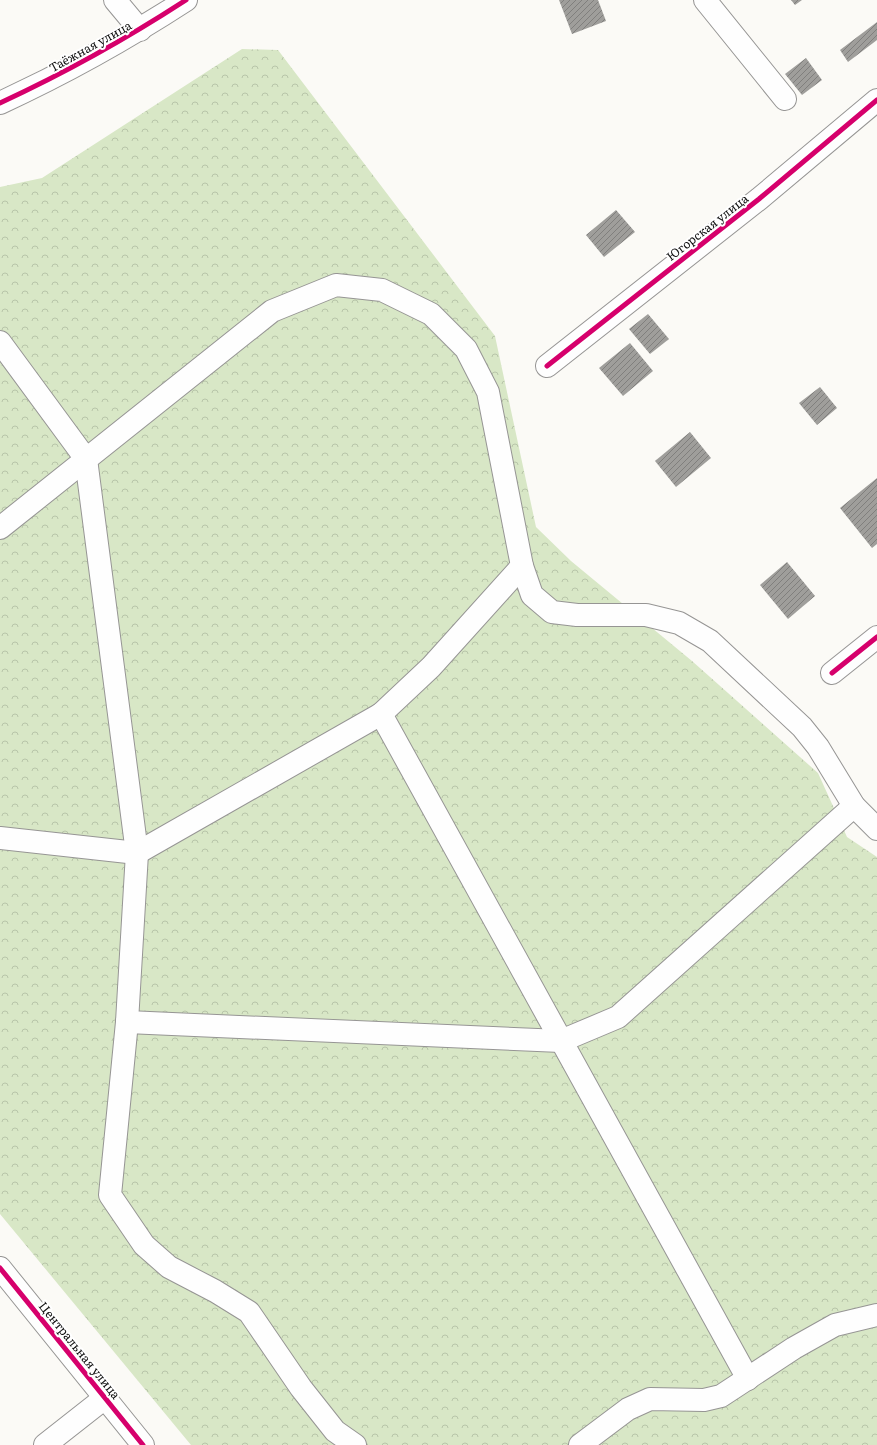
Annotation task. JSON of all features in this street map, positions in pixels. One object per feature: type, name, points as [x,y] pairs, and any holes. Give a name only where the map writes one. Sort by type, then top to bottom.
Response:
[{"type":"street","points":[[115,0],[140,30]]},
{"type":"street","name":"Таёжная улица","points":[[0,103],[40,84],[140,30],[186,0]]},
{"type":"street","points":[[705,0],[785,99]]},
{"type":"street","name":"Югорская улица","points":[[547,366],[759,199],[877,100]]},
{"type":"street","points":[[0,528],[272,311],[336,285],[382,290],[430,314],[466,349],[488,392],[522,566],[532,595],[552,612],[577,616],[646,616],[679,623],[710,642],[802,727],[818,747],[854,806],[877,829]]},
{"type":"street","points":[[0,342],[86,459],[137,853],[126,1022],[110,1196],[144,1245],[169,1267],[215,1291],[249,1312],[301,1388],[336,1431],[355,1445]]},
{"type":"street","points":[[0,838],[137,853],[381,714],[430,668],[522,566]]},
{"type":"street","points":[[832,673],[877,637]]},
{"type":"street","points":[[381,714],[748,1379]]},
{"type":"street","points":[[126,1022],[562,1041],[618,1017],[854,806]]},
{"type":"street","name":"Центральная улица","points":[[0,1268],[106,1397],[143,1445]]},
{"type":"street","points":[[580,1445],[628,1409],[650,1399],[704,1400],[721,1396],[794,1348],[835,1325],[877,1315]]},
{"type":"street","points":[[45,1445],[106,1397]]},
{"type":"green space","points":[[242,49],[278,50],[495,336],[536,527],[571,561],[692,661],[818,773],[847,837],[877,857],[877,1445],[191,1445],[0,1214],[0,187],[42,178]]},
{"type":"building","points":[[559,0],[598,0],[606,21],[572,34]]},
{"type":"building","points":[[791,0],[802,0],[795,5]]},
{"type":"building","points":[[877,22],[877,40],[848,62],[840,50]]},
{"type":"building","points":[[806,58],[822,80],[802,95],[785,74]]},
{"type":"building","points":[[616,210],[635,232],[604,257],[586,235]]},
{"type":"building","points":[[648,314],[669,339],[650,354],[629,329]]},
{"type":"building","points":[[630,343],[653,371],[623,396],[599,368]]},
{"type":"building","points":[[820,387],[837,408],[817,425],[799,403]]},
{"type":"building","points":[[690,432],[711,458],[676,487],[655,461]]},
{"type":"building","points":[[877,478],[877,544],[872,548],[840,508]]},
{"type":"building","points":[[787,562],[815,596],[788,619],[760,585]]},
{"type":"cycle path","points":[[0,103],[95,55],[186,0]]},
{"type":"cycle path","points":[[547,366],[759,199],[877,100]]},
{"type":"cycle path","points":[[832,673],[877,637]]},
{"type":"cycle path","points":[[0,1268],[143,1445]]}]
